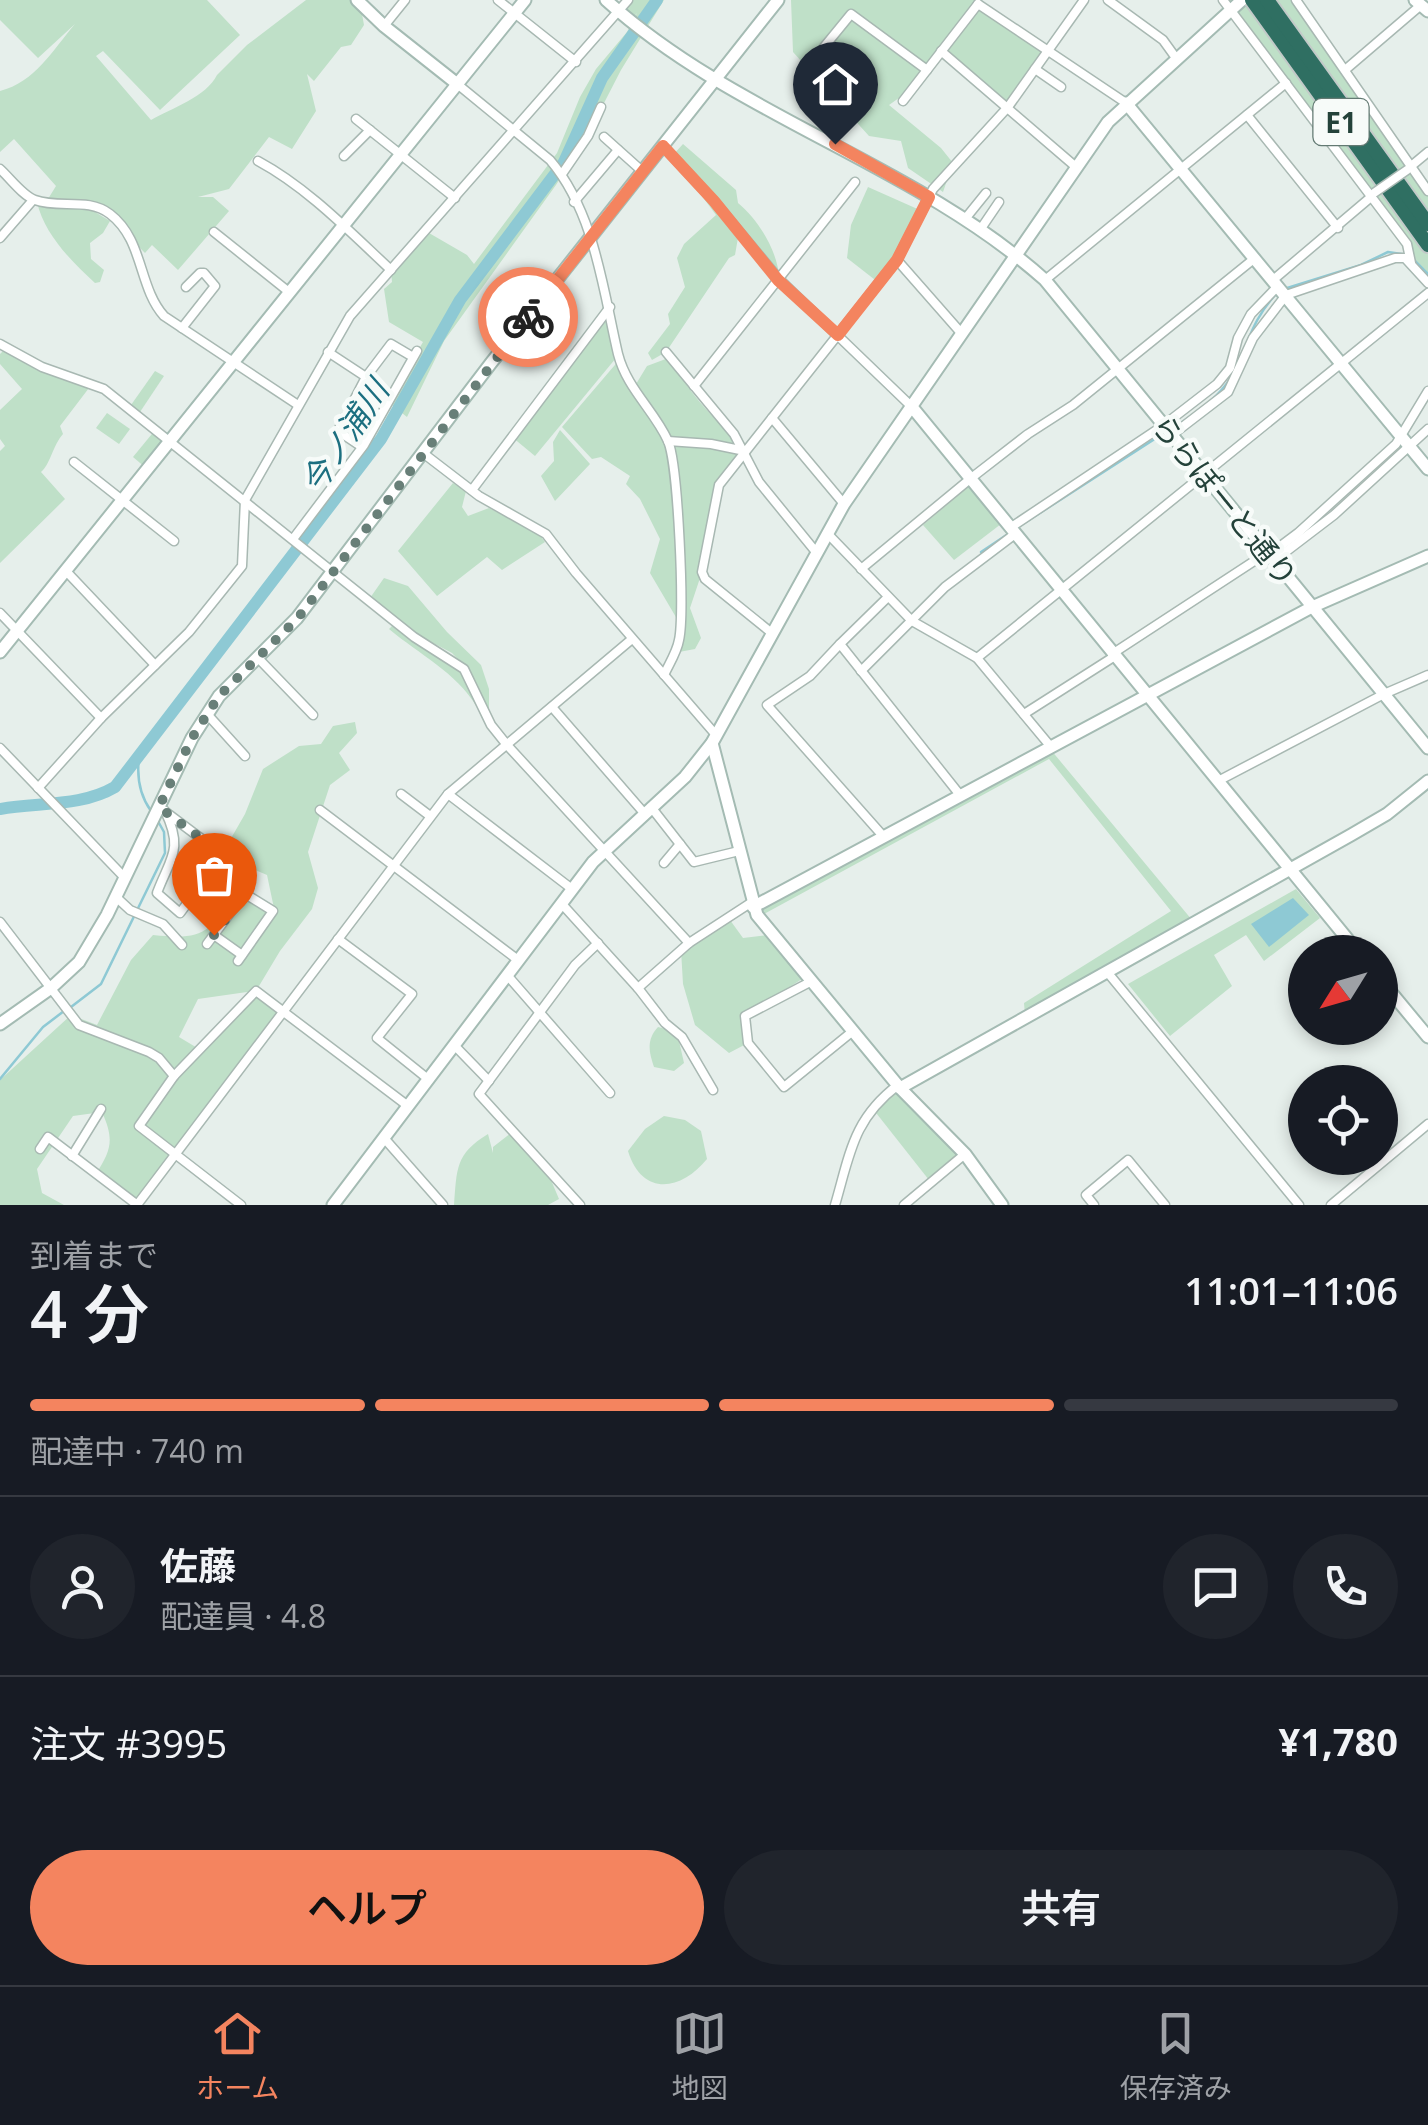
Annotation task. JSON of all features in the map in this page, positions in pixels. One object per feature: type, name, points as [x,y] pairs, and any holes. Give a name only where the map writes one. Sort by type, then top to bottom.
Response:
[{"type":"highway","name":"E1","points":[[1252,0],[1428,245]]},
{"type":"highway","name":"E1","points":[[1266,0],[1428,224]]},
{"type":"street","points":[[356,0],[562,174],[590,238],[623,370],[668,441],[680,561],[680,640],[664,675]]},
{"type":"street","points":[[384,26],[405,0]]},
{"type":"street","points":[[498,0],[576,62]]},
{"type":"street","points":[[0,652],[525,0]]},
{"type":"street","points":[[606,0],[646,34],[716,78],[929,197]]},
{"type":"street","points":[[41,791],[101,718],[190,632],[242,566],[245,500],[350,316],[628,0]]},
{"type":"street","points":[[0,1024],[51,988],[79,962],[162,809],[207,714],[257,656],[298,618],[778,0]]},
{"type":"street","points":[[774,634],[705,579],[702,572],[719,485],[897,260],[929,197],[1008,107],[1084,0]]},
{"type":"street","points":[[1108,0],[1163,40],[1176,58]]},
{"type":"street","points":[[1296,0],[1428,191]]},
{"type":"street","points":[[904,101],[979,2],[1126,103],[1428,470]]},
{"type":"street","points":[[334,1204],[604,849],[685,777],[714,739],[844,504],[1114,113],[1232,4],[1407,244],[1410,262]]},
{"type":"street","points":[[1344,70],[1421,4]]},
{"type":"street","points":[[824,47],[851,14],[927,70]]},
{"type":"street","points":[[941,51],[1076,166]]},
{"type":"street","points":[[1035,69],[1061,88]]},
{"type":"street","points":[[1044,280],[1286,83]]},
{"type":"street","points":[[562,174],[588,136],[600,107]]},
{"type":"street","points":[[1247,115],[1338,228]]},
{"type":"street","points":[[356,119],[455,198]]},
{"type":"street","points":[[344,156],[370,130]]},
{"type":"street","points":[[604,137],[642,172]]},
{"type":"street","points":[[663,146],[778,280],[912,407],[1344,935]]},
{"type":"street","points":[[574,202],[618,150]]},
{"type":"street","points":[[1168,430],[1224,376],[1251,314],[1372,195],[1428,152]]},
{"type":"street","points":[[258,161],[278,172],[390,270]]},
{"type":"street","points":[[0,170],[33,200],[96,206],[110,214],[136,248],[156,307],[298,405]]},
{"type":"street","points":[[694,386],[855,182]]},
{"type":"street","points":[[966,219],[986,193]]},
{"type":"street","name":"ららぽーと通り","points":[[929,197],[1018,256],[1044,280],[1428,748]]},
{"type":"street","points":[[0,238],[33,200]]},
{"type":"street","points":[[980,230],[999,202]]},
{"type":"street","points":[[214,232],[289,292]]},
{"type":"street","points":[[861,568],[1256,258]]},
{"type":"street","points":[[1279,287],[1348,276],[1384,259],[1404,258],[1428,283]]},
{"type":"street","points":[[897,260],[962,334]]},
{"type":"street","points":[[182,328],[215,286],[204,272],[186,287]]},
{"type":"street","points":[[861,671],[967,568],[1012,531],[1228,392],[1279,287]]},
{"type":"street","points":[[977,658],[1428,293]]},
{"type":"street","points":[[472,490],[610,307]]},
{"type":"street","points":[[0,344],[42,367],[104,389],[414,637],[464,669],[492,725],[507,745],[689,943]]},
{"type":"street","points":[[293,540],[362,448],[415,354],[391,344],[350,406],[376,422]]},
{"type":"street","points":[[328,352],[366,377]]},
{"type":"street","points":[[666,352],[745,451],[758,482],[816,552]]},
{"type":"street","points":[[1405,441],[1428,391]]},
{"type":"street","points":[[344,418],[338,430],[362,448]]},
{"type":"street","points":[[772,418],[844,504]]},
{"type":"street","points":[[1024,714],[1334,514],[1405,441],[1428,429]]},
{"type":"street","points":[[668,441],[745,451]]},
{"type":"street","points":[[423,453],[472,490],[546,534],[714,739],[753,904],[899,1087],[964,1154],[1002,1205]]},
{"type":"street","points":[[74,462],[174,541]]},
{"type":"street","points":[[826,533],[912,621],[977,658],[1050,747]]},
{"type":"street","points":[[638,988],[689,943],[753,904],[1312,607],[1428,556]]},
{"type":"street","points":[[66,570],[156,665]]},
{"type":"street","points":[[884,836],[767,706],[810,676],[888,597]]},
{"type":"street","points":[[0,613],[101,718]]},
{"type":"street","points":[[40,1148],[48,1137],[136,1205],[448,794],[632,638]]},
{"type":"street","points":[[840,644],[960,795]]},
{"type":"street","points":[[257,656],[313,715]]},
{"type":"street","points":[[1217,782],[1428,675]]},
{"type":"street","points":[[552,707],[694,862],[740,851]]},
{"type":"street","points":[[207,714],[245,756]]},
{"type":"street","points":[[0,748],[125,878]]},
{"type":"street","points":[[834,1205],[861,1122],[876,1102],[1387,814],[1428,782]]},
{"type":"street","points":[[401,794],[430,816]]},
{"type":"street","points":[[448,794],[572,889]]},
{"type":"street","points":[[162,809],[223,855],[180,912],[159,897],[158,889],[176,849],[175,836],[162,809]]},
{"type":"street","points":[[320,810],[518,960]]},
{"type":"street","points":[[664,863],[680,844]]},
{"type":"street","points":[[214,935],[240,958],[273,911],[233,884],[240,872],[220,859]]},
{"type":"street","points":[[207,944],[245,893]]},
{"type":"street","points":[[116,896],[130,910],[163,924],[182,944]]},
{"type":"street","points":[[561,903],[638,988],[664,1023],[682,1037],[713,1090]]},
{"type":"street","points":[[0,922],[78,1025],[158,1058],[174,1076]]},
{"type":"street","points":[[338,938],[412,994],[377,1038],[428,1079]]},
{"type":"street","points":[[580,1205],[480,1094],[575,964],[598,943]]},
{"type":"street","points":[[1108,972],[1299,1205]]},
{"type":"street","points":[[507,975],[610,1093]]},
{"type":"street","points":[[812,981],[745,1016],[748,1044],[784,1087],[853,1031]]},
{"type":"street","points":[[241,1205],[139,1126],[174,1076],[256,991],[408,1106]]},
{"type":"street","points":[[1398,1001],[1428,1037]]},
{"type":"street","points":[[454,1045],[488,1081]]},
{"type":"street","points":[[72,1156],[101,1108]]},
{"type":"street","points":[[1331,1205],[1428,1124]]},
{"type":"street","points":[[384,1138],[444,1205]]},
{"type":"street","points":[[904,1205],[964,1154]]},
{"type":"street","points":[[1094,1205],[1086,1195],[1128,1160],[1165,1205]]},
{"type":"green space","points":[[0,0],[207,0],[240,35],[160,110],[103,51],[96,56],[151,120],[205,90],[247,45],[306,0],[351,0],[362,14],[364,25],[351,45],[341,47],[314,81],[307,74],[316,111],[292,149],[269,137],[229,189],[198,197],[213,197],[229,211],[178,270],[152,245],[145,253],[102,210],[90,209],[110,221],[90,243],[91,259],[104,270],[100,282],[95,283],[60,247],[41,214],[37,202],[48,199],[56,186],[14,139],[0,152],[0,91],[33,73],[75,24],[38,58],[0,20]]},
{"type":"green space","points":[[628,0],[664,0],[556,185],[444,341],[407,417],[388,402],[423,342],[389,322],[384,289],[392,282],[391,270],[422,235],[429,233],[467,255],[474,264],[557,153],[596,69],[627,32],[637,13],[630,22],[619,12]]},
{"type":"green space","points":[[791,0],[980,0],[978,4],[1044,50],[1008,103],[943,49],[913,88],[889,105],[941,148],[953,163],[943,192],[908,168],[901,141],[869,136],[793,52]]},
{"type":"green space","points":[[1223,0],[1246,0],[1428,251],[1428,282],[1393,222]]},
{"type":"green space","points":[[1269,0],[1296,0],[1428,188],[1428,214]]},
{"type":"green space","points":[[683,144],[736,190],[738,203],[760,227],[771,248],[779,279],[739,232],[735,255],[729,258],[666,352],[652,360],[648,353],[670,324],[668,314],[685,287],[677,258],[684,244],[716,215],[672,156]]},
{"type":"green space","points":[[868,187],[922,211],[879,283],[847,258],[851,225]]},
{"type":"green space","points":[[610,307],[616,358],[535,456],[512,437]]},
{"type":"green space","points":[[6,348],[92,384],[60,426],[63,434],[41,472],[65,499],[0,563],[0,451],[5,446],[0,439],[0,410],[22,389],[0,364],[0,354]]},
{"type":"green space","points":[[671,357],[695,397],[750,452],[719,486],[702,572],[690,608],[701,638],[695,649],[679,652],[680,624],[650,573],[660,539],[640,499],[626,484],[630,476],[601,457],[592,459],[562,427],[620,359],[633,389],[647,366]]},
{"type":"green space","points":[[155,371],[164,376],[140,412],[131,405]]},
{"type":"green space","points":[[107,413],[130,429],[119,444],[96,428]]},
{"type":"green space","points":[[156,429],[169,440],[146,468],[133,457]]},
{"type":"green space","points":[[560,430],[590,464],[555,501],[541,476],[554,461],[553,442]]},
{"type":"green space","points":[[453,483],[466,491],[462,507],[468,516],[489,508],[539,534],[545,542],[502,570],[487,557],[437,596],[398,551]]},
{"type":"green space","points":[[969,486],[1001,524],[954,560],[923,525]]},
{"type":"green space","points":[[384,578],[408,586],[481,665],[489,689],[489,712],[472,674],[452,653],[416,634],[370,598]]},
{"type":"green space","points":[[392,626],[466,674],[477,707],[459,684],[389,629]]},
{"type":"green space","points":[[355,722],[357,733],[339,753],[350,770],[330,785],[308,852],[318,888],[312,909],[256,991],[283,1010],[136,1204],[96,1174],[110,1144],[102,1112],[73,1116],[37,1169],[42,1193],[64,1205],[0,1205],[0,1080],[71,1015],[97,1025],[131,960],[153,935],[202,932],[237,895],[260,902],[275,913],[267,875],[234,861],[226,847],[245,814],[263,769],[299,746],[321,744],[333,726]],"holes":[[[254,991],[199,1049],[179,1037],[198,999]]]},
{"type":"green space","points":[[1051,750],[1192,920],[1025,1015],[1024,1003],[1171,911],[1049,759],[764,914],[758,903]]},
{"type":"green space","points":[[1296,889],[1320,918],[1298,935],[1288,935],[1288,943],[1264,961],[1246,935],[1214,955],[1232,986],[1170,1036],[1128,984]]},
{"type":"green space","points":[[730,920],[743,938],[767,935],[802,979],[745,1016],[748,1043],[729,1053],[695,1025],[683,984],[681,950]]},
{"type":"green space","points":[[658,1027],[677,1032],[684,1063],[674,1071],[654,1067],[650,1046]]},
{"type":"green space","points":[[897,1089],[959,1155],[929,1180],[873,1109]]},
{"type":"green space","points":[[664,1116],[685,1120],[701,1131],[707,1159],[686,1178],[663,1184],[643,1176],[628,1151],[645,1129]]},
{"type":"green space","points":[[511,1133],[548,1173],[559,1199],[548,1205],[454,1205],[457,1172],[469,1148],[488,1134],[493,1153],[493,1147]]},
{"type":"water","points":[[1293,898],[1309,915],[1269,947],[1251,924]]},
{"type":"waterway","name":"今ノ浦川","points":[[0,809],[74,801],[115,787],[381,439],[460,300],[564,162],[602,78],[657,0]]},
{"type":"waterway","points":[[1284,289],[1361,265],[1388,252],[1408,255]]},
{"type":"waterway","points":[[1414,260],[1428,274]]},
{"type":"waterway","points":[[1171,429],[1226,385],[1261,314],[1277,293]]},
{"type":"waterway","points":[[1015,529],[1164,433]]},
{"type":"waterway","points":[[981,552],[1008,534]]},
{"type":"waterway","points":[[140,751],[139,782],[151,811]]},
{"type":"waterway","points":[[71,1007],[101,984],[165,853],[164,832],[159,823]]},
{"type":"waterway","points":[[0,1079],[43,1027],[64,1011]]},
{"type":"way so far","points":[[214,935],[245,893],[233,884],[240,872],[159,807],[192,738],[234,679],[298,618],[528,317]]},
{"type":"route","points":[[528,317],[663,146],[778,280],[838,335],[897,260],[929,197],[835,144]]}]
